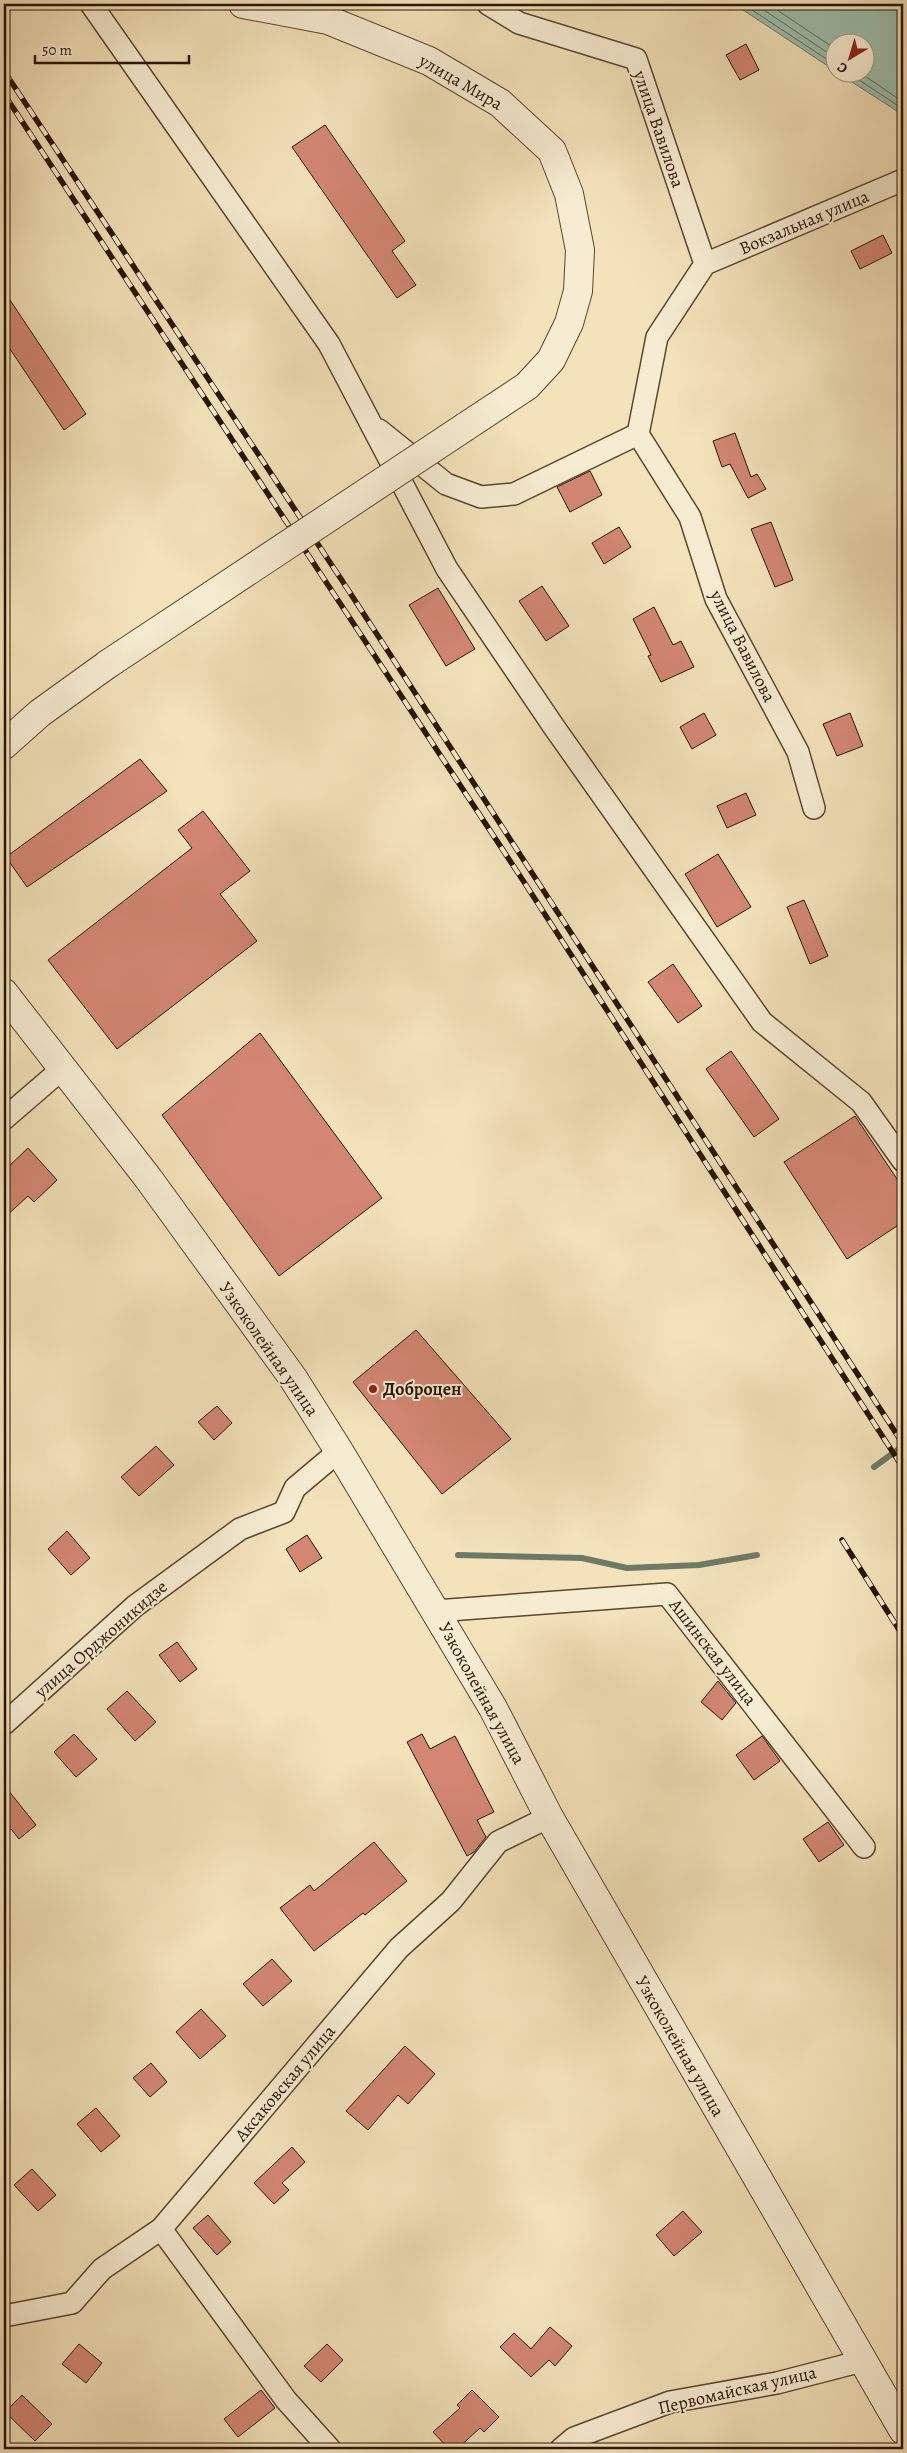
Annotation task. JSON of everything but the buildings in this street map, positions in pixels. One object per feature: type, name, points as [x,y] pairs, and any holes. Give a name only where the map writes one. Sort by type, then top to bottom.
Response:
[{"type":"street","points":[[91,4],[330,344],[447,569],[554,727],[762,1022],[861,1102],[903,1161]]},
{"type":"street","name":"улица Мира","points":[[4,745],[40,713],[108,664],[527,386],[551,360],[569,323],[578,291],[580,250],[569,194],[552,151],[500,103],[428,61],[328,20],[243,4]]},
{"type":"street","name":"улица Вавилова","points":[[488,4],[518,23],[636,59],[705,264]]},
{"type":"street","name":"Вокзальная улица","points":[[705,264],[903,180]]},
{"type":"street","points":[[371,424],[446,484],[481,497],[514,494],[638,434],[657,337],[705,264]]},
{"type":"street","name":"улица Вавилова","points":[[638,434],[690,516],[716,599],[798,752],[814,808]]},
{"type":"street","name":"Узкоколейная улица","points":[[4,993],[160,1194],[292,1378],[339,1451],[494,1708],[549,1817],[903,2430]]},
{"type":"street","points":[[4,1119],[62,1069]]},
{"type":"street","name":"улица Орджоникидзе","points":[[4,1724],[135,1606],[240,1529],[284,1512],[295,1488],[339,1451]]},
{"type":"street","name":"Ашинская улица","points":[[435,1611],[667,1594],[864,1847]]},
{"type":"street","name":"Аксаковская улица","points":[[4,2316],[72,2303],[102,2269],[161,2229],[400,1948],[451,1901],[498,1842],[549,1817]]},
{"type":"street","points":[[161,2229],[286,2400],[330,2449]]},
{"type":"street","name":"Первомайская улица","points":[[561,2449],[574,2438],[670,2402],[777,2383],[862,2362]]},
{"type":"water","points":[[734,4],[903,4],[903,115],[852,82],[874,82],[874,32],[824,32],[824,63]]},
{"type":"waterway","points":[[874,1467],[903,1446]]},
{"type":"waterway","points":[[458,1555],[582,1558],[627,1568],[699,1565],[757,1555]]},
{"type":"railway","points":[[4,71],[343,582],[903,1444]]},
{"type":"railway","points":[[4,94],[524,882],[903,1468]]},
{"type":"railway","points":[[842,1540],[903,1636]]},
{"type":"place","name":"Доброцен","points":[[373,1389]]}]
